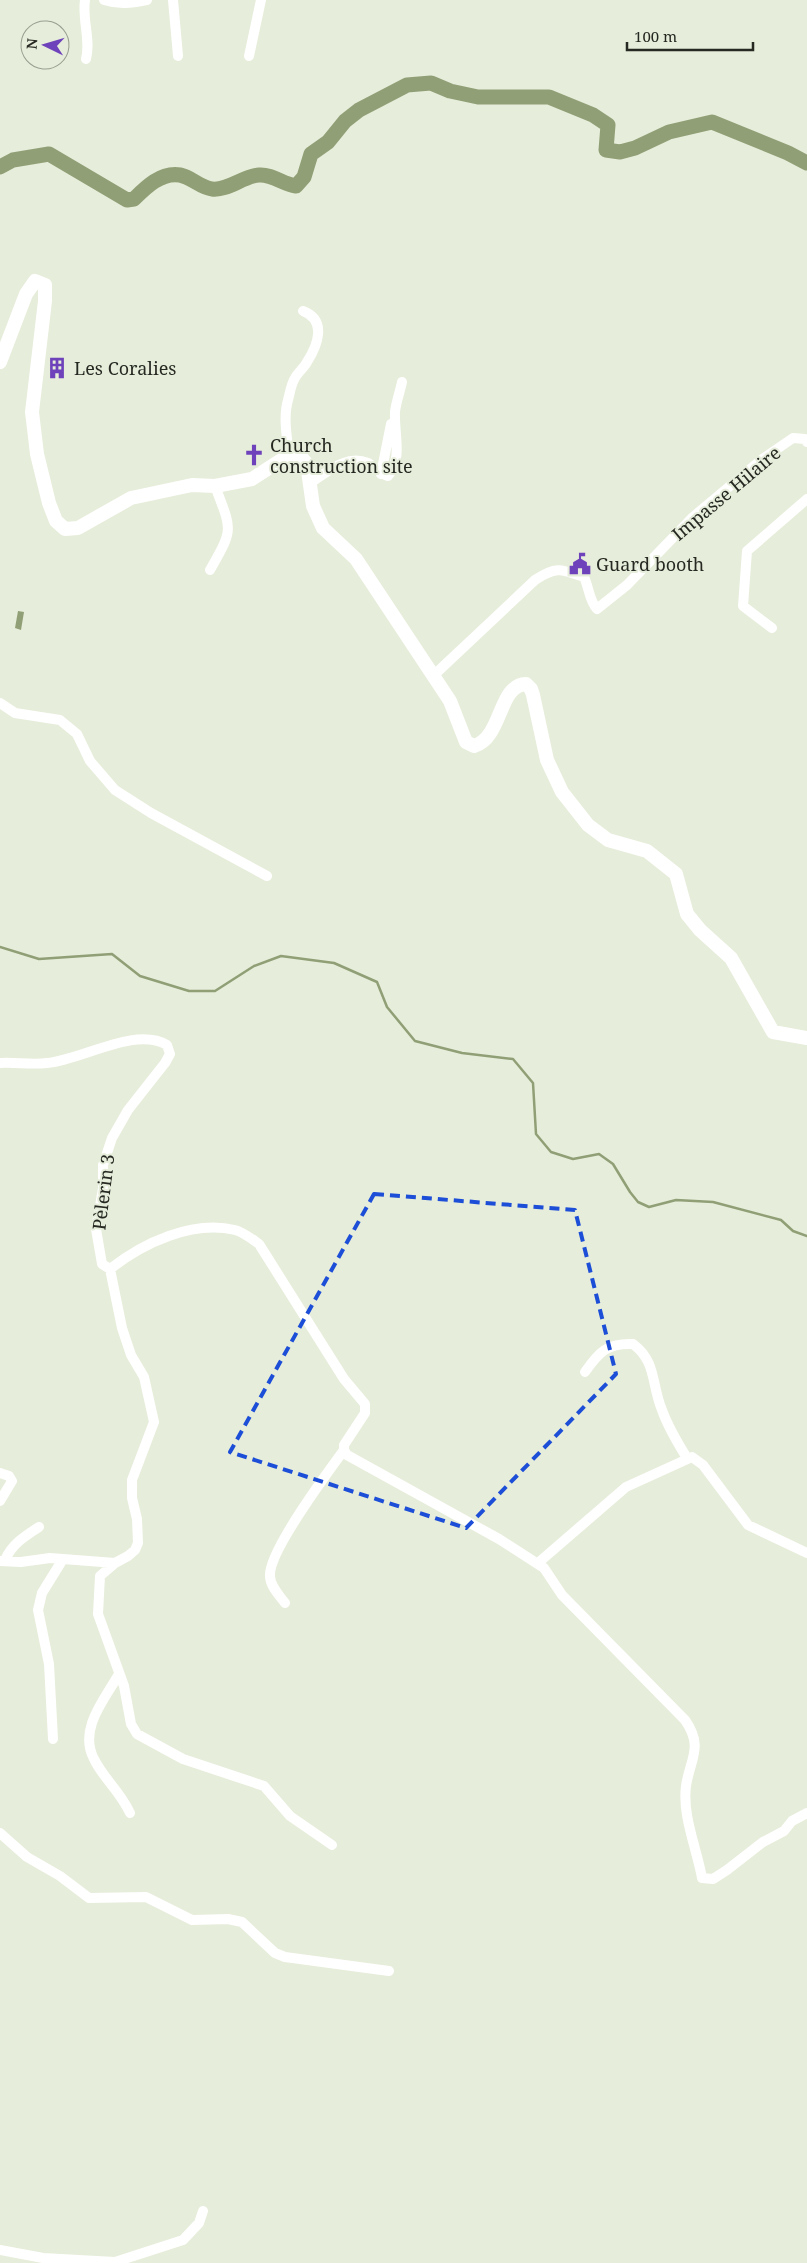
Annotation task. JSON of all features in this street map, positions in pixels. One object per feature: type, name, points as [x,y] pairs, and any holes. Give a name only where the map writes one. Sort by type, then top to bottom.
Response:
[{"type":"street","points":[[84,0],[83,18],[88,42],[86,60]]},
{"type":"street","points":[[104,0],[116,4],[130,4],[147,0]]},
{"type":"street","points":[[174,0],[178,56]]},
{"type":"street","points":[[249,56],[261,0]]},
{"type":"street","points":[[0,362],[26,294],[35,281],[40,282],[44,285],[45,301],[32,412],[37,454],[47,493],[56,521],[65,529],[78,528],[131,498],[192,485],[215,486],[252,479],[290,455],[301,457],[307,464],[312,506],[323,528],[356,559],[450,701],[466,742],[474,746],[484,743],[493,730],[511,690],[520,684],[526,684],[533,695],[547,760],[562,792],[575,809],[588,825],[608,840],[647,851],[676,874],[687,914],[700,930],[731,958],[773,1032],[807,1038]]},
{"type":"street","points":[[290,455],[286,429],[287,403],[295,378],[307,363],[316,345],[319,330],[317,320],[312,314],[303,311]]},
{"type":"street","points":[[310,483],[338,465],[354,460],[370,464],[381,474],[388,476],[394,469],[398,458],[395,440],[396,411],[402,382]]},
{"type":"street","points":[[381,474],[392,420]]},
{"type":"street","name":"Impasse Hilaire","points":[[433,676],[535,580],[548,572],[560,569],[584,577],[590,588],[591,603],[597,609],[627,585],[693,517],[761,460],[794,438],[805,439],[807,442]]},
{"type":"street","points":[[210,570],[227,540],[230,530],[215,486]]},
{"type":"street","points":[[772,628],[743,606],[747,551],[807,499]]},
{"type":"street","points":[[0,703],[15,713],[60,720],[77,734],[90,761],[115,790],[151,813],[267,876]]},
{"type":"street","name":"Pèlerin 3","points":[[0,1063],[45,1064],[126,1041],[157,1039],[167,1045],[170,1054],[128,1110],[112,1138],[103,1165],[103,1188],[96,1229],[102,1264],[110,1268]]},
{"type":"street","points":[[285,1603],[272,1585],[270,1577],[274,1558],[316,1487],[344,1450],[344,1445],[365,1413],[365,1404],[344,1379],[259,1244],[237,1230],[211,1228],[178,1232],[129,1254],[110,1268],[122,1328],[130,1355],[144,1376],[154,1422],[132,1480],[132,1498],[137,1520],[138,1543],[135,1550],[105,1569],[100,1576],[98,1614],[124,1686],[130,1724],[137,1734],[182,1759],[264,1786],[290,1816],[332,1845]]},
{"type":"street","points":[[585,1372],[597,1355],[612,1346],[633,1344],[642,1351],[649,1360],[661,1409],[687,1458]]},
{"type":"street","points":[[344,1450],[347,1455],[499,1539],[538,1563],[544,1568],[562,1595],[685,1720],[694,1732],[695,1752],[686,1786],[685,1812],[697,1848],[702,1878],[713,1879],[763,1842],[784,1831],[792,1821],[807,1813]]},
{"type":"street","points":[[538,1563],[626,1487],[692,1457],[703,1465],[752,1529],[807,1553]]},
{"type":"street","points":[[0,1473],[8,1476],[12,1481],[0,1501]]},
{"type":"street","points":[[39,1526],[18,1541],[2,1560],[21,1562],[50,1558],[75,1562],[115,1563]]},
{"type":"street","points":[[53,1739],[49,1664],[38,1610],[42,1593],[63,1559]]},
{"type":"street","points":[[120,1674],[95,1715],[88,1733],[88,1742],[94,1758],[122,1795],[130,1813]]},
{"type":"street","points":[[0,1833],[27,1857],[60,1876],[89,1898],[146,1897],[192,1920],[228,1919],[242,1922],[275,1953],[285,1957],[389,1971]]},
{"type":"street","points":[[0,2250],[43,2258],[116,2262],[183,2240],[193,2233],[203,2211]]},
{"type":"highlighted area","points":[[374,1194],[575,1210],[616,1374],[466,1528],[230,1452]]},
{"type":"shaded area","points":[[18,611],[24,612],[21,630],[15,628]]},
{"type":"waterway","points":[[0,167],[13,160],[49,154],[127,200],[134,199],[154,181],[173,175],[184,176],[204,187],[212,189],[224,188],[259,175],[268,176],[296,186],[304,177],[311,154],[328,142],[345,121],[359,110],[407,85],[431,83],[450,91],[478,97],[549,97],[593,115],[608,125],[606,150],[620,152],[635,148],[669,132],[712,122],[788,153],[807,163]]},
{"type":"waterway","points":[[0,947],[39,959],[112,954],[140,976],[189,991],[215,991],[254,966],[281,956],[334,963],[377,982],[387,1007],[415,1041],[462,1053],[513,1059],[533,1083],[536,1134],[551,1152],[573,1159],[599,1154],[613,1164],[638,1202],[649,1207],[676,1200],[713,1202],[781,1220],[793,1231],[807,1236]]},
{"type":"place","name":"Les Coralies","points":[[57,368]]},
{"type":"place","name":"Church construction site","points":[[254,455]]},
{"type":"place","name":"Guard booth","points":[[580,564]]}]
